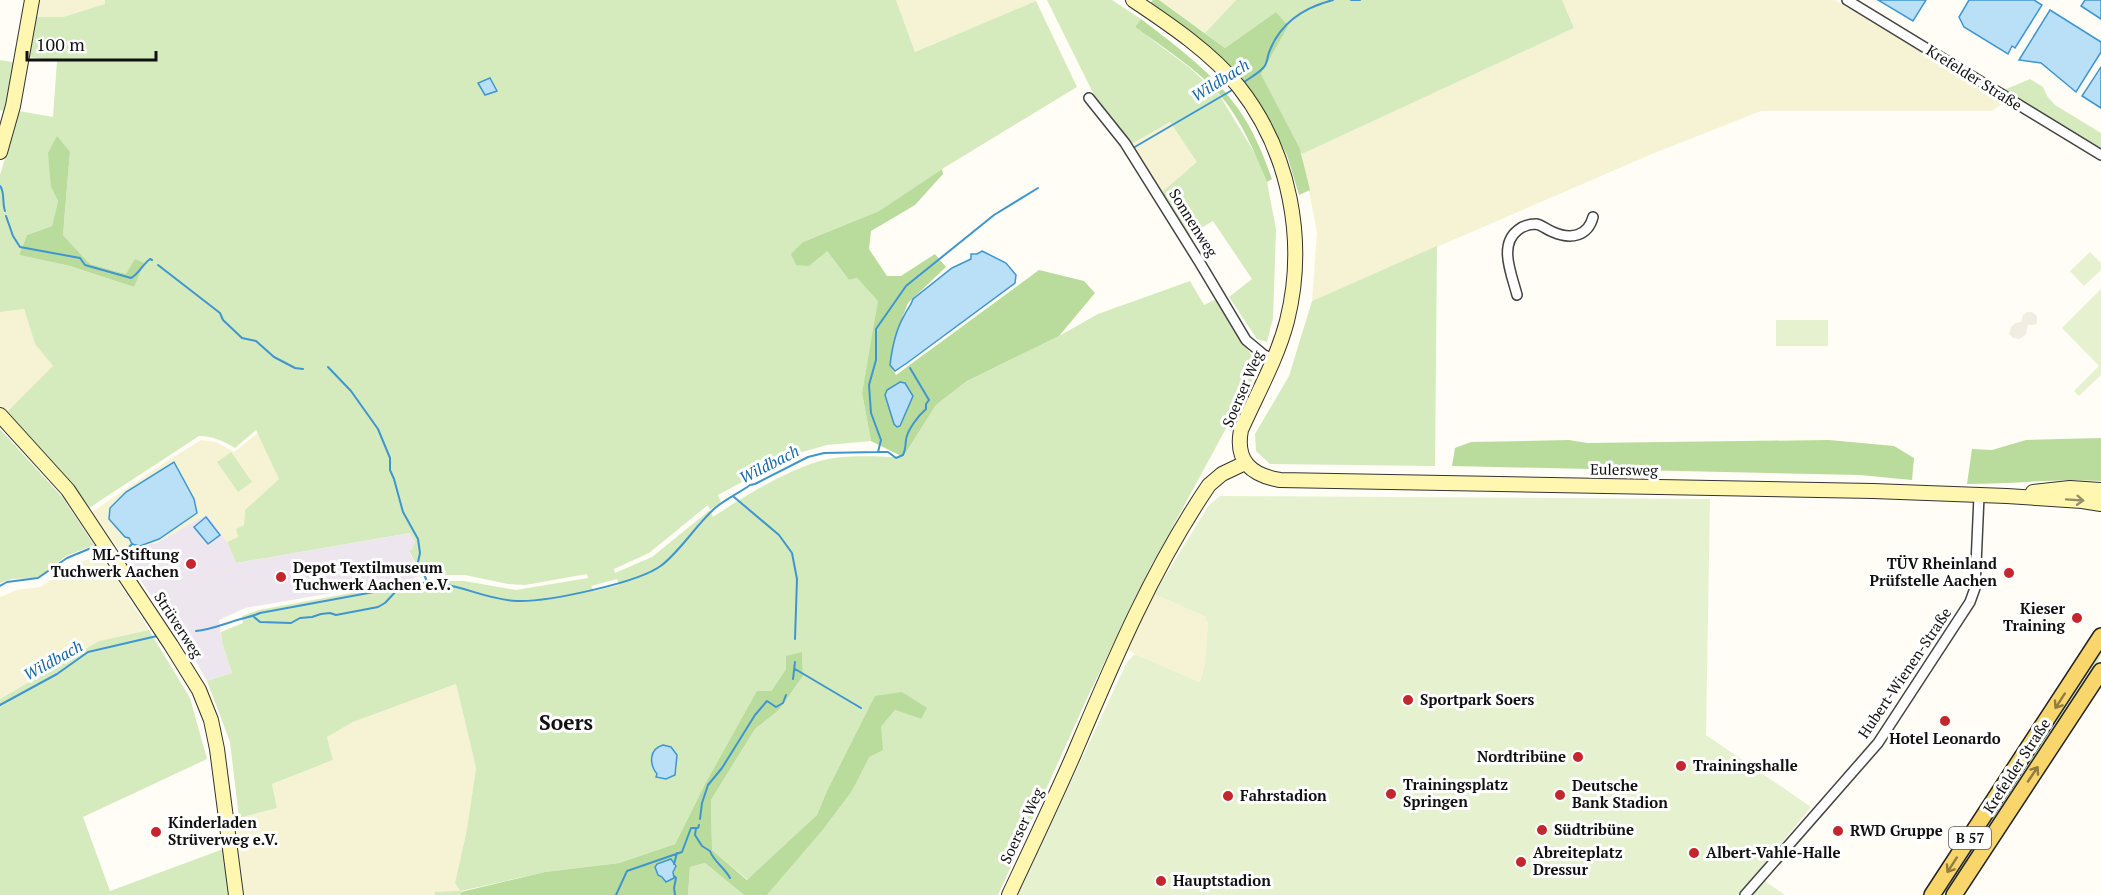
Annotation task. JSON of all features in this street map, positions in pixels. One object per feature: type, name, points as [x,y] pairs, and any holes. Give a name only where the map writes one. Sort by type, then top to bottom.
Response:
[{"type":"main road","points":[[0,152],[13,106],[32,0]]},
{"type":"main road","name":"Soerser Weg","points":[[1009,895],[1073,756],[1108,670],[1146,594],[1209,485],[1233,468],[1245,463],[1240,449],[1241,430],[1274,359],[1287,319],[1294,281],[1295,244],[1292,208],[1287,186],[1273,145],[1255,112],[1235,83],[1180,32],[1133,0]]},
{"type":"main road","name":"Strüverweg","points":[[0,415],[68,490],[183,662],[199,690],[211,720],[217,749],[236,895]]},
{"type":"main road","name":"Eulersweg","points":[[1245,463],[1263,476],[1280,480],[1861,491],[2007,496],[2101,504]]},
{"type":"main road","name":"Eulersweg","points":[[2007,496],[2052,489],[2101,490]]},
{"type":"main road","name":"Krefelder Straße","points":[[1932,895],[2101,636]]},
{"type":"main road","name":"Krefelder Straße","points":[[1954,895],[2101,671]]},
{"type":"street","name":"Krefelder Straße","points":[[1846,0],[2101,155]]},
{"type":"street","name":"Sonnenweg","points":[[1089,98],[1125,143],[1246,340],[1264,355],[1274,359]]},
{"type":"street","points":[[1517,295],[1507,256],[1514,233],[1528,225],[1538,224],[1553,233],[1574,236],[1591,226],[1593,217]]},
{"type":"street","name":"Hubert-Wienen-Straße","points":[[1745,895],[1878,743],[1970,602],[1975,588],[1979,496]]},
{"type":"shaded area","points":[[40,0],[105,0],[106,4],[63,17],[37,17]]},
{"type":"shaded area","points":[[896,0],[1035,0],[1036,1],[915,52]]},
{"type":"shaded area","points":[[1159,0],[1236,0],[1205,33]]},
{"type":"shaded area","points":[[1562,0],[1835,0],[2005,102],[1992,111],[1761,111],[1652,154],[1312,301],[1317,233],[1302,154],[1574,28]]},
{"type":"shaded area","points":[[1170,122],[1198,162],[1162,192],[1130,145]]},
{"type":"shaded area","points":[[24,309],[35,344],[54,366],[6,413],[0,406],[0,312]]},
{"type":"shaded area","points":[[2032,312],[2037,316],[2037,323],[2028,325],[2026,334],[2020,339],[2013,338],[2009,334],[2011,327],[2021,322],[2023,315]]},
{"type":"shaded area","points":[[259,432],[279,479],[245,510],[244,525],[239,537],[227,542],[207,514],[157,543],[135,547],[127,561],[92,512],[201,440],[216,442],[234,452]]},
{"type":"shaded area","points":[[207,514],[227,542],[236,563],[411,533],[415,540],[409,552],[422,575],[412,579],[245,608],[219,620],[222,643],[232,673],[207,681],[193,656],[127,561],[135,547],[157,543]]},
{"type":"shaded area","points":[[101,555],[149,630],[99,641],[0,699],[0,597],[17,590],[40,587],[69,566]]},
{"type":"shaded area","points":[[1154,594],[1206,617],[1208,622],[1205,663],[1200,682],[1127,649]]},
{"type":"shaded area","points":[[456,684],[476,768],[467,829],[455,883],[461,892],[435,892],[434,895],[243,895],[234,847],[239,818],[277,808],[272,784],[333,760],[327,737],[353,722]]},
{"type":"green space","points":[[105,0],[896,0],[915,52],[1036,1],[1077,87],[942,169],[879,211],[803,242],[827,251],[849,280],[857,278],[879,301],[862,393],[871,441],[827,445],[792,455],[718,495],[721,502],[710,510],[713,517],[781,477],[824,460],[852,456],[903,457],[936,405],[967,381],[1059,336],[1098,314],[1190,281],[1204,305],[1216,299],[1253,357],[1254,377],[1148,572],[1089,694],[998,895],[767,895],[822,831],[852,791],[881,727],[895,710],[921,719],[902,692],[826,793],[817,815],[748,880],[712,850],[711,800],[755,729],[779,710],[803,676],[802,653],[786,669],[703,788],[675,844],[619,863],[545,872],[461,891],[461,895],[434,895],[435,892],[460,891],[455,883],[467,829],[476,768],[456,684],[353,722],[327,737],[333,760],[272,784],[277,808],[239,818],[230,742],[207,681],[232,673],[222,643],[221,632],[243,623],[242,616],[259,610],[416,581],[418,587],[437,586],[450,581],[464,581],[516,590],[588,578],[587,574],[525,585],[508,584],[465,575],[422,575],[409,551],[415,541],[410,533],[236,563],[227,542],[238,537],[236,529],[244,525],[245,510],[279,479],[256,430],[235,448],[218,439],[199,436],[89,508],[74,487],[6,413],[53,366],[35,344],[24,309],[0,312],[0,175],[19,111],[53,117],[57,61],[29,57],[37,17],[63,17],[105,4]],"holes":[[[70,152],[63,235],[90,264],[126,274],[134,287],[70,266],[19,255],[27,235],[52,226],[58,201],[51,187]],[[708,505],[710,510],[652,557],[615,573],[614,569],[649,553]],[[617,579],[619,585],[594,591],[591,586]]]},
{"type":"green space","points":[[1047,0],[1112,0],[1141,19],[1135,27],[1190,68],[1220,96],[1257,157],[1267,182],[1276,229],[1273,318],[1267,342],[1257,339],[1229,297],[1252,279],[1213,221],[1188,236],[1162,192],[1197,162],[1170,122],[1130,145],[1096,99]]},
{"type":"green space","points":[[1153,0],[1159,0],[1225,48],[1276,12],[1288,26],[1261,74],[1300,149],[1310,190],[1299,195],[1287,155],[1255,96],[1244,81],[1201,41],[1150,3]]},
{"type":"green space","points":[[1236,0],[1562,0],[1574,28],[1302,154],[1261,74],[1287,26],[1276,12],[1225,48],[1205,33]]},
{"type":"green space","points":[[1141,19],[1192,60],[1227,94],[1253,133],[1272,179],[1267,182],[1241,126],[1221,96],[1191,68],[1135,27]]},
{"type":"green space","points":[[0,60],[18,63],[8,112],[0,110]]},
{"type":"green space","points":[[2030,79],[2043,87],[2055,105],[2101,133],[2101,150],[2004,90]]},
{"type":"green space","points":[[57,136],[70,152],[63,235],[90,264],[126,274],[135,259],[144,263],[134,287],[70,266],[19,255],[27,235],[52,226],[58,201],[51,187],[48,153]]},
{"type":"green space","points":[[942,169],[943,174],[915,205],[871,231],[869,249],[887,276],[901,276],[935,254],[946,267],[908,303],[896,334],[890,365],[896,375],[1039,270],[1084,281],[1095,293],[1059,336],[967,381],[936,405],[903,457],[871,441],[862,393],[878,301],[857,278],[849,280],[827,251],[809,266],[796,265],[791,254],[803,242],[879,211]]},
{"type":"green space","points":[[1437,246],[1435,466],[1270,464],[1256,451],[1255,434],[1289,376],[1312,301]]},
{"type":"green space","points":[[2090,252],[2101,263],[2101,270],[2084,286],[2070,271]]},
{"type":"green space","points":[[2101,289],[2101,375],[2079,396],[2074,391],[2099,366],[2062,328]]},
{"type":"green space","points":[[1776,320],[1828,320],[1828,346],[1776,346]]},
{"type":"green space","points":[[0,429],[63,498],[94,545],[66,556],[38,578],[12,579],[0,583]]},
{"type":"green space","points":[[2101,438],[2101,481],[1967,484],[1972,449],[1992,450],[2026,440]]},
{"type":"green space","points":[[1569,440],[1587,443],[1829,440],[1894,446],[1914,458],[1912,480],[1860,475],[1452,466],[1455,448],[1471,442]]},
{"type":"green space","points":[[231,452],[252,482],[238,492],[217,462]]},
{"type":"green space","name":"Sportpark Soers","points":[[1220,496],[1710,499],[1706,735],[1811,807],[1756,875],[1785,895],[1018,895],[1127,662],[1135,654],[1200,682],[1205,663],[1208,622],[1206,617],[1154,594],[1209,505]]},
{"type":"green space","points":[[149,630],[190,698],[207,759],[83,817],[110,891],[226,848],[232,895],[0,895],[0,699],[99,641]]},
{"type":"green space","points":[[2101,644],[2098,662],[1946,895],[1939,895]]},
{"type":"green space","points":[[802,652],[803,676],[779,710],[755,729],[711,800],[712,850],[747,880],[817,815],[875,696],[902,692],[927,708],[921,719],[895,710],[881,727],[883,750],[869,757],[852,791],[822,831],[767,895],[744,895],[705,863],[690,867],[688,895],[461,895],[461,892],[545,872],[619,863],[675,844],[757,691],[771,691],[786,669],[786,656]]},
{"type":"green space","points":[[705,863],[744,895],[688,895],[690,867]]},
{"type":"water","points":[[1878,0],[1926,0],[1913,21]]},
{"type":"water","points":[[1969,0],[2034,0],[2042,5],[2015,48],[2012,46],[2008,54],[1964,27],[1959,17]]},
{"type":"water","points":[[2085,0],[2101,0],[2101,19],[2081,6]]},
{"type":"water","points":[[2050,10],[2101,42],[2101,52],[2076,92],[2041,63],[2019,60]]},
{"type":"water","points":[[2101,67],[2101,108],[2082,96]]},
{"type":"water","points":[[490,78],[497,91],[485,95],[478,83]]},
{"type":"water","points":[[982,251],[1006,263],[1016,275],[1015,283],[895,371],[890,365],[894,340],[913,299],[952,268],[971,259],[971,254]]},
{"type":"water","points":[[900,382],[905,383],[913,396],[900,426],[897,427],[885,395],[887,390]]},
{"type":"water","points":[[174,462],[194,499],[197,513],[159,539],[140,546],[132,544],[129,538],[125,537],[109,519],[110,508],[126,492]]},
{"type":"water","points":[[206,517],[220,535],[208,544],[194,527]]},
{"type":"water","points":[[663,745],[671,747],[677,755],[675,775],[666,779],[656,777],[652,761],[655,750]]},
{"type":"water","points":[[671,859],[676,866],[673,872],[674,878],[666,882],[658,875],[655,867]]},
{"type":"waterway","name":"Wildbach","points":[[1241,84],[1264,67],[1275,40],[1288,24],[1313,7],[1333,0]]},
{"type":"waterway","name":"Wildbach","points":[[1351,0],[1360,0]]},
{"type":"waterway","name":"Wildbach","points":[[1133,148],[1234,89]]},
{"type":"waterway","points":[[0,186],[5,211]]},
{"type":"waterway","name":"Wildbach","points":[[196,631],[260,613],[428,582],[517,601],[570,595],[614,585],[650,572],[669,559],[715,508],[750,485],[808,457],[824,453],[878,452],[881,440],[871,413],[869,385],[876,360],[876,329],[906,286],[994,215],[1038,188]]},
{"type":"waterway","points":[[6,216],[13,236],[20,247],[80,258],[85,265],[131,278],[147,261],[152,260]]},
{"type":"waterway","points":[[158,265],[220,313],[223,320],[242,338],[256,341],[274,357],[295,368],[303,369]]},
{"type":"waterway","points":[[328,367],[351,391],[378,429],[390,458],[390,470],[403,512],[418,539],[420,553],[418,562],[427,581]]},
{"type":"waterway","points":[[878,452],[888,452],[896,458],[903,455],[907,436],[926,409],[929,400],[910,368]]},
{"type":"waterway","points":[[734,497],[779,535],[792,553],[797,579],[795,639]]},
{"type":"waterway","points":[[129,547],[132,544]]},
{"type":"waterway","points":[[0,586],[7,582],[38,578],[67,558],[96,546]]},
{"type":"waterway","name":"Wildbach","points":[[253,616],[260,622],[291,623],[300,618],[321,614],[336,615],[378,607],[399,588]]},
{"type":"waterway","name":"Wildbach","points":[[0,705],[57,674],[88,652],[157,636]]},
{"type":"waterway","points":[[793,679],[795,662]]},
{"type":"waterway","points":[[795,669],[861,708]]},
{"type":"waterway","points":[[700,819],[708,785],[722,768],[755,715],[767,701],[776,707],[783,703],[786,695]]},
{"type":"waterway","points":[[616,895],[627,871],[682,852],[691,828],[698,828],[699,825]]},
{"type":"waterway","points":[[696,828],[695,835],[702,846],[710,851],[730,878]]},
{"type":"waterway","points":[[674,864],[677,853]]},
{"type":"waterway","points":[[674,876],[676,878],[675,895]]},
{"type":"place","name":"ML-Stiftung Tuchwerk Aachen","points":[[191,564]]},
{"type":"place","name":"TÜV Rheinland Prüfstelle Aachen","points":[[2009,573]]},
{"type":"place","name":"Depot Textilmuseum Tuchwerk Aachen e.V.","points":[[281,577]]},
{"type":"place","name":"Kieser Training","points":[[2077,618]]},
{"type":"place","name":"Sportpark Soers","points":[[1408,700]]},
{"type":"place","name":"Hotel Leonardo","points":[[1945,721]]},
{"type":"place","name":"Nordtribüne","points":[[1578,757]]},
{"type":"place","name":"Trainingshalle","points":[[1681,766]]},
{"type":"place","name":"Trainingsplatz Springen","points":[[1391,794]]},
{"type":"place","name":"Deutsche Bank Stadion","points":[[1560,795]]},
{"type":"place","name":"Fahrstadion","points":[[1228,796]]},
{"type":"place","name":"Südtribüne","points":[[1542,830]]},
{"type":"place","name":"RWD Gruppe","points":[[1838,831]]},
{"type":"place","name":"Kinderladen Strüverweg e.V.","points":[[156,832]]},
{"type":"place","name":"Albert-Vahle-Halle","points":[[1694,853]]},
{"type":"place","name":"Abreiteplatz Dressur","points":[[1521,862]]},
{"type":"place","name":"Hauptstadion","points":[[1161,881]]},
{"type":"district","name":"Soers","points":[[566,723]]}]
